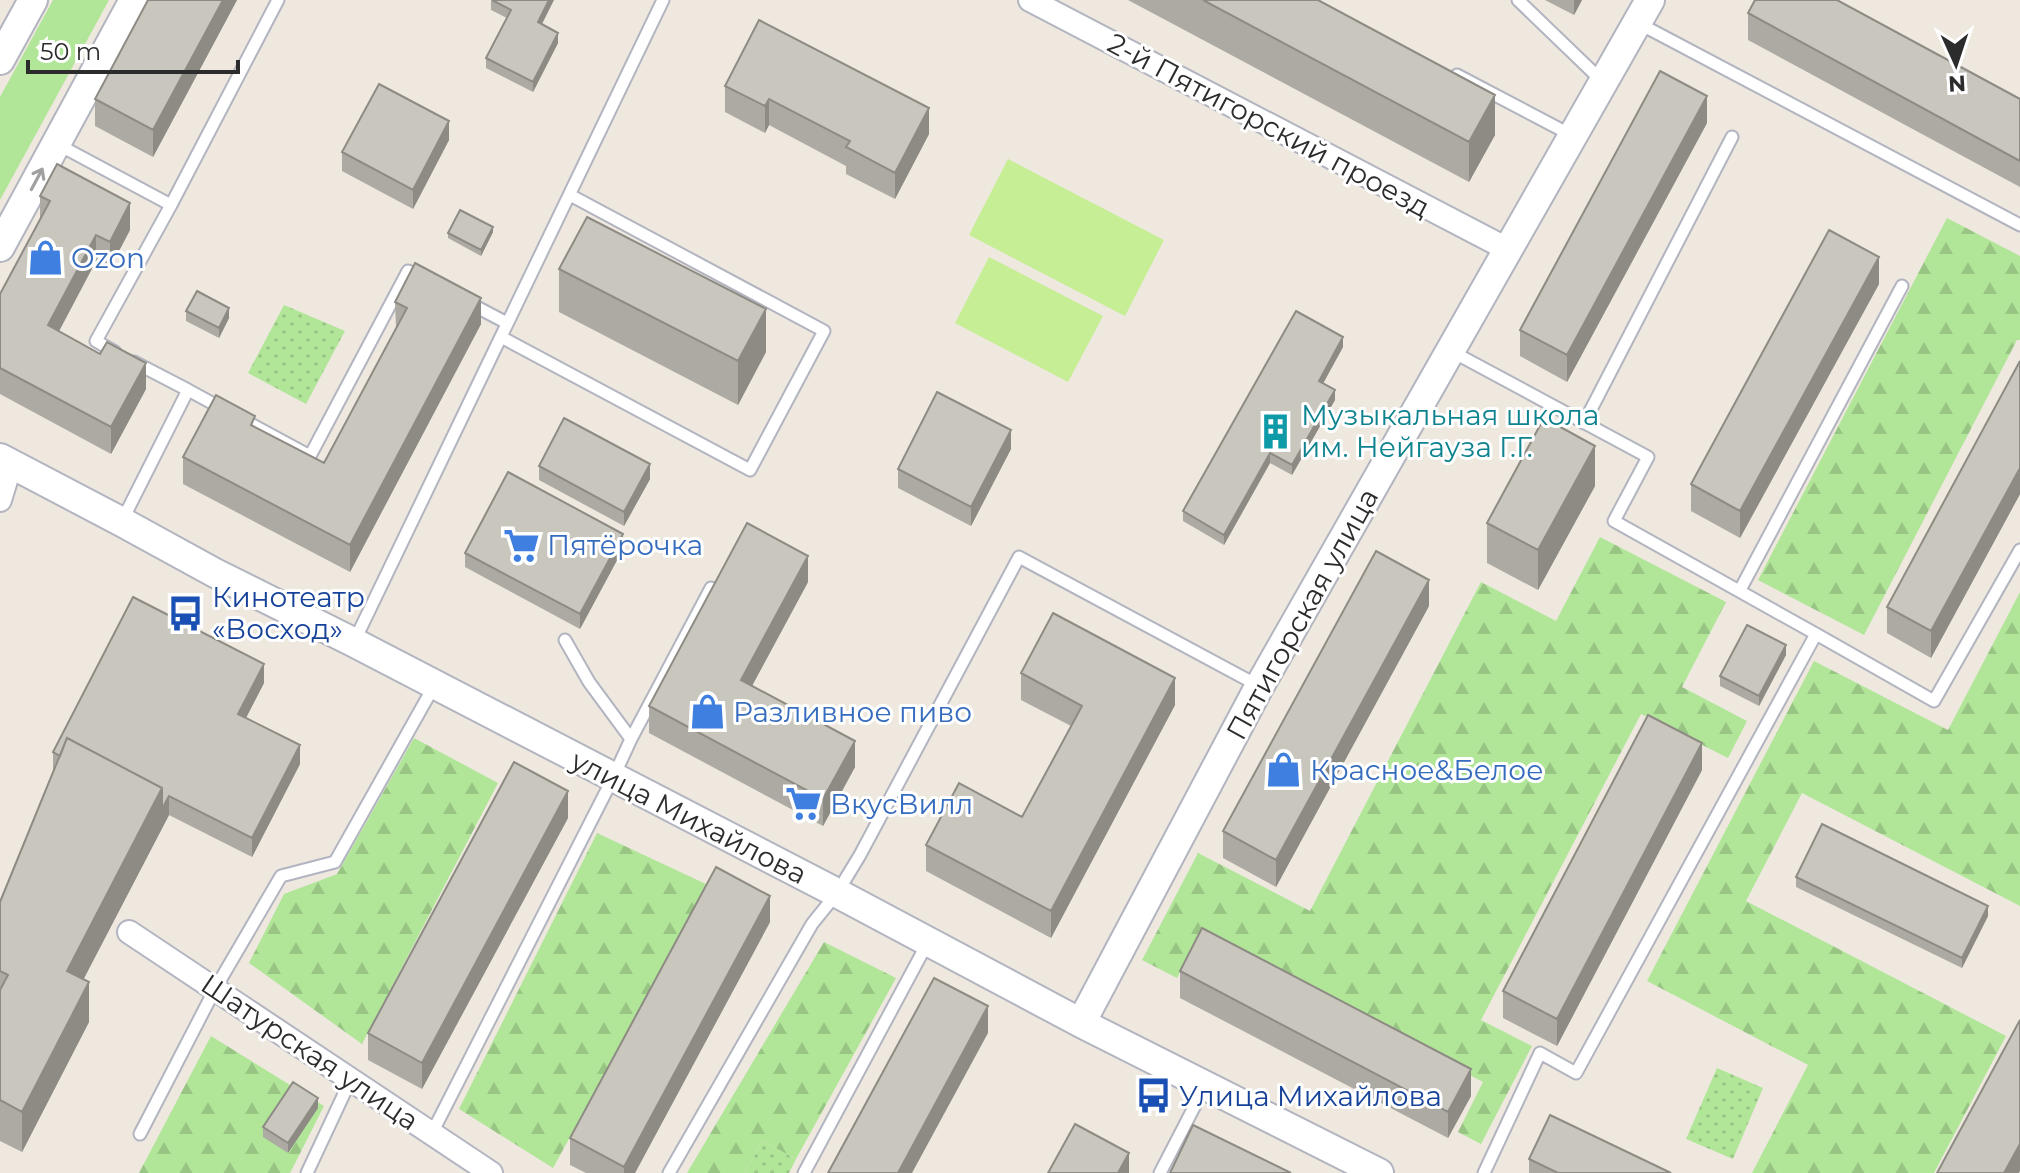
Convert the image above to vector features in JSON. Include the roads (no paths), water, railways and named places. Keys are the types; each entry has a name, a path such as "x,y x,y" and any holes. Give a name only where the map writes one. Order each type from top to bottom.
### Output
{"street":[{"path":"0,60 33,0"},
{"path":"0,247 134,0"},
{"name":"2-й Пятигорский проезд","path":"1030,0 1509,250"},
{"name":"Пятигорская улица","path":"1081,1023 1259,687 1644,11"},
{"path":"0,500 5,461"},
{"name":"улица Михайлова","path":"5,461 1081,1023 1374,1172"},
{"name":"Шатурская улица","path":"129,932 491,1173"}],"lane":[{"path":"278,0 96,341 310,456 408,271 437,286"},
{"path":"353,642 663,0"},
{"path":"1518,0 1604,82"},
{"path":"1644,11 2020,225"},
{"path":"1451,72 1573,136"},
{"path":"1584,423 1732,137"},
{"path":"56,144 171,205"},
{"path":"501,337 750,470 824,331 570,195"},
{"path":"1740,590 1902,286"},
{"path":"465,301 507,323"},
{"path":"1451,351 1648,457 1614,521 1934,701 2020,550"},
{"path":"122,522 188,390"},
{"path":"669,1173 812,924 837,893 867,841 1019,557 1259,687"},
{"path":"432,1133 631,739 711,588"},
{"path":"1484,1173 1540,1053 1576,1073 1816,634"},
{"path":"565,640 589,682 631,739"},
{"path":"140,1134 215,989 281,876 335,862 434,685"},
{"path":"804,1173 928,942"},
{"path":"307,1173 351,1079"},
{"path":"1160,1173 1205,1085"}],"place":[{"name":"Ozon","path":"45,258"},
{"name":"Музыкальная школа им. Нейгауза Г.Г.","path":"1275,431"},
{"name":"Пятёрочка","path":"521,545"},
{"name":"Кинотеатр «Восход»","path":"186,613"},
{"name":"Разливное пиво","path":"707,712"},
{"name":"Красное&Белое","path":"1284,770"},
{"name":"ВкусВилл","path":"804,804"},
{"name":"Улица Михайлова","path":"1153,1096"}]}
